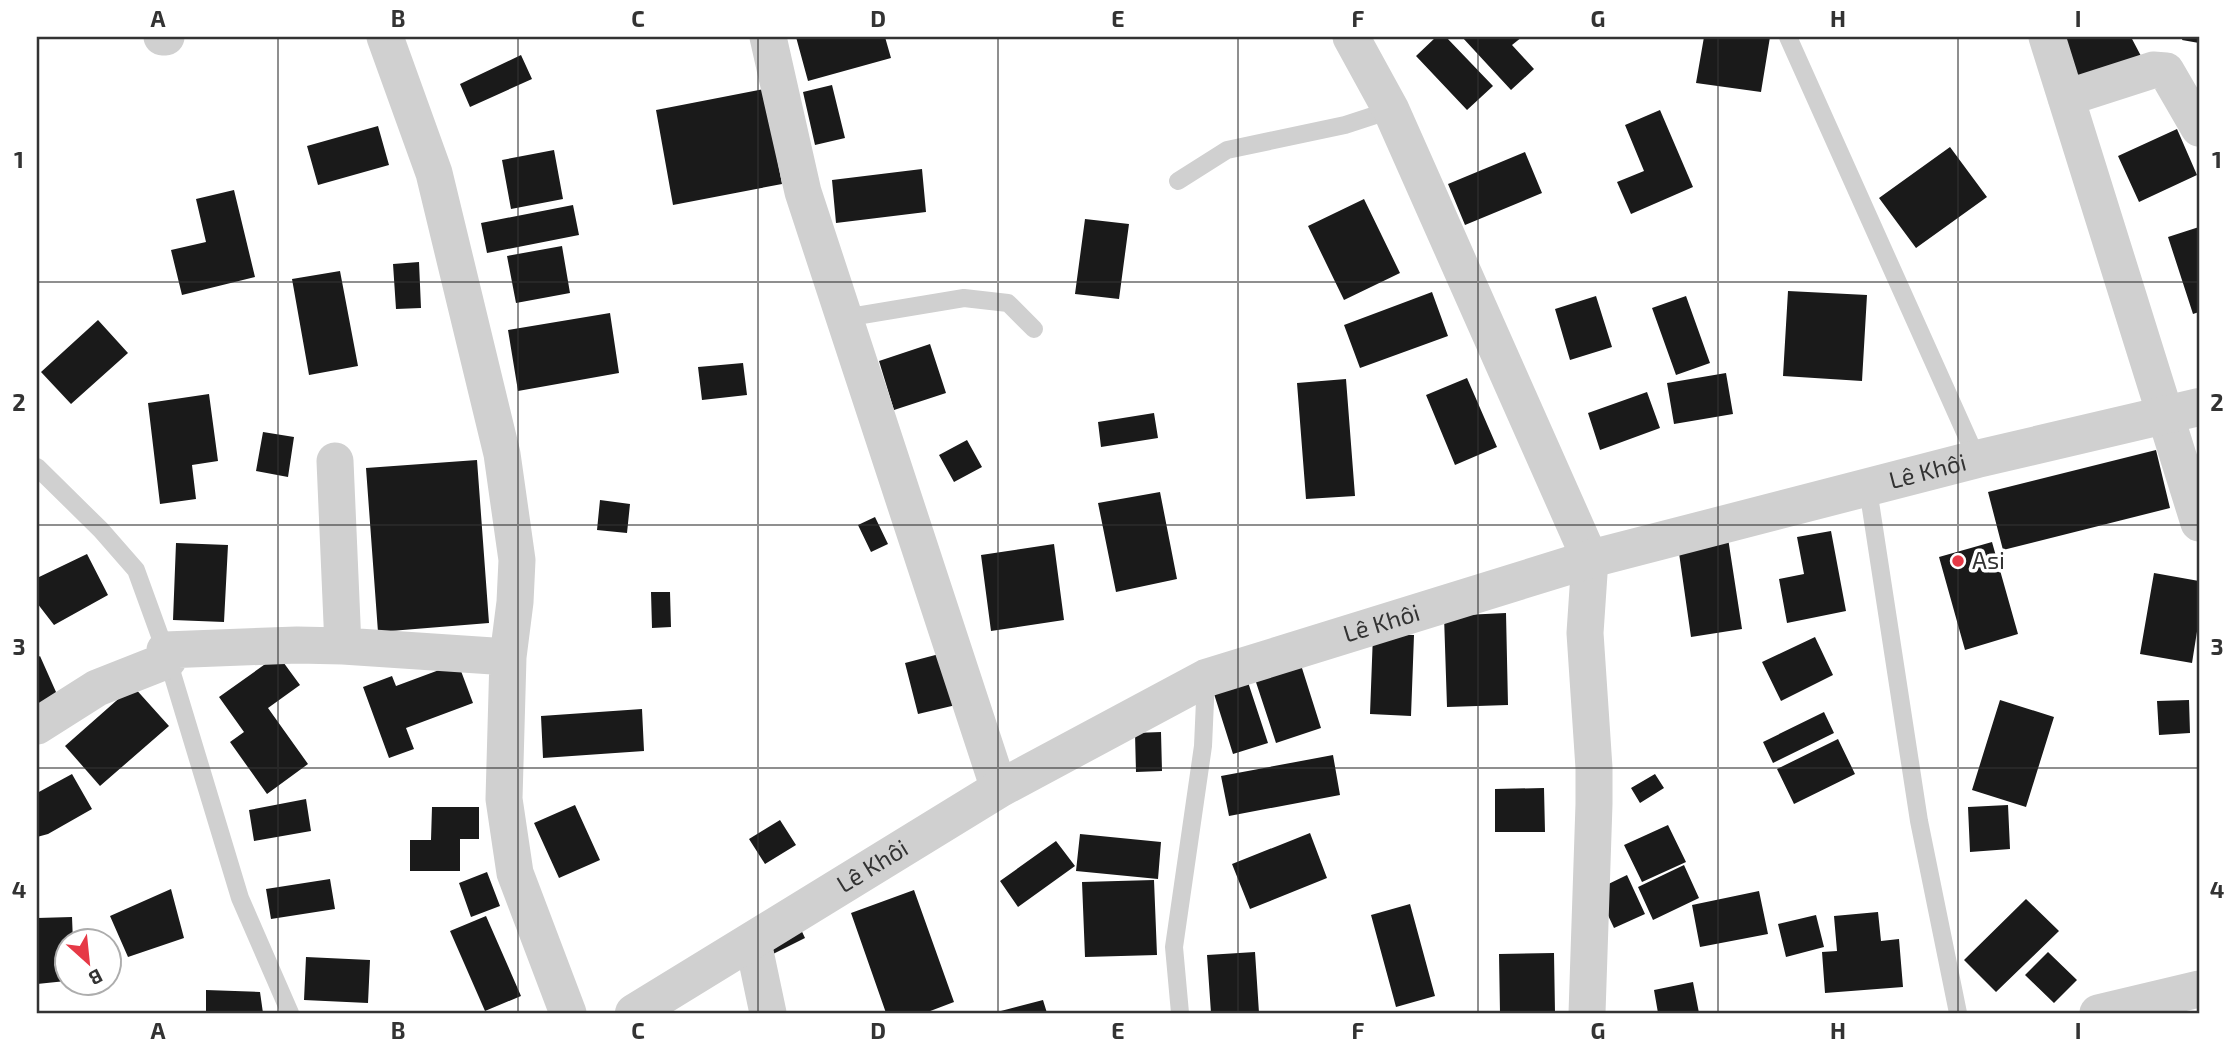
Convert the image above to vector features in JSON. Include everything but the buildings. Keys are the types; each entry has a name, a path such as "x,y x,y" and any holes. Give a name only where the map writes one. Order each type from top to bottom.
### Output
{"street":[{"path":"385,37 434,173 502,454 517,560 516,602 508,657 504,799 515,873 568,1013"},
{"path":"768,37 803,192 999,789"},
{"path":"1351,37 1391,110 1590,559 1585,633 1594,792 1587,1013"},
{"path":"2047,37 2066,98 2182,412 2199,523"},
{"path":"2066,98 2153,70 2166,71 2199,128"},
{"name":"Lê Khôi","path":"634,1013 999,789 1206,678 1590,559 1977,459 2182,412"},
{"path":"335,461 343,646"},
{"path":"37,726 97,688 166,655 297,645 508,657"},
{"path":"753,942 768,1013"},
{"path":"2098,1013 2199,989"}],"lane":[{"path":"1788,37 1977,459"},
{"path":"1178,181 1227,150 1345,125 1391,110"},
{"path":"844,318 964,298 1009,303 1034,329"},
{"path":"37,467 101,530 136,570 166,655 240,898 290,1013"},
{"path":"1868,489 1919,821 1958,1013"},
{"path":"1180,1013 1174,947 1203,746 1206,678"}],"place":[{"name":"Asi","path":"1958,561"}]}
